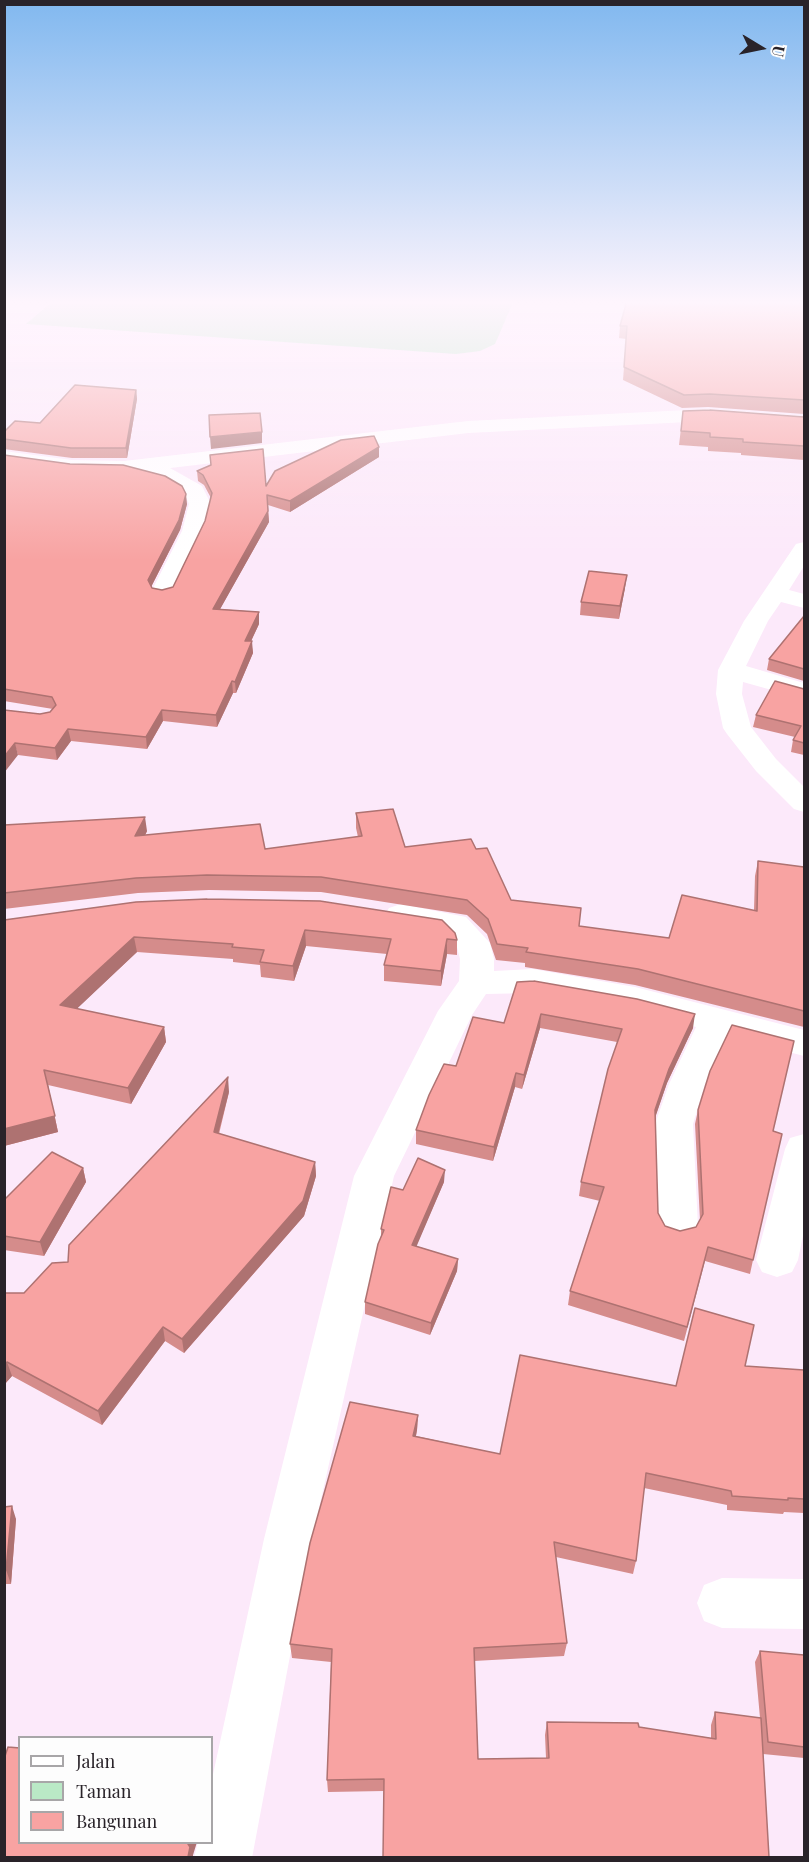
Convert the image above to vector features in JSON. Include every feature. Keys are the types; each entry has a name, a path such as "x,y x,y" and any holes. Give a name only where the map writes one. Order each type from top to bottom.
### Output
{"street":[{"path":"4,457 72,466 124,467 468,427 708,415 804,423"},
{"path":"148,464 194,491 200,504 193,531 163,592"},
{"path":"804,549 773,593 730,670 729,694 737,728 766,765 804,803"},
{"path":"773,593 804,601"},
{"path":"730,670 804,691"},
{"path":"223,1857 288,1539 374,1176 435,1049 456,1011 476,983 477,959 473,943 454,925 368,910"},
{"path":"476,983 533,981 635,999 804,1042"},
{"path":"678,1227 674,1124 687,1084 717,1020"},
{"path":"777,1260 804,1149"},
{"path":"722,1603 804,1604"}],"building":[{"path":"73,387 136,390 126,448 71,448 4,439 4,432 15,421 40,423"},
{"path":"667,387 804,387 804,400 710,394 684,395"},
{"path":"710,410 804,417 804,446 743,442 743,439 710,437 710,433 681,431 683,411"},
{"path":"260,413 262,432 210,437 209,415"},
{"path":"374,436 379,447 290,501 267,495 268,511 213,609 259,612 245,641 252,641 235,682 232,681 216,715 162,710 146,737 68,729 55,748 15,743 4,757 4,710 40,714 50,712 56,705 52,697 4,689 4,455 70,464 123,465 165,476 182,486 186,494 179,520 148,580 152,588 162,590 173,587 205,521 212,493 203,475 197,471 211,465 210,455 263,449 266,486 275,471 341,440"},
{"path":"589,571 627,575 620,606 581,602"},
{"path":"804,616 804,669 769,659"},
{"path":"775,681 804,689 804,743 793,740 801,726 756,715"},
{"path":"393,809 405,847 471,839 476,849 487,848 511,900 581,908 579,926 669,938 682,895 757,911 758,861 804,867 804,1011 638,969 526,952 528,948 497,944 488,919 467,900 321,877 207,875 136,878 4,893 4,825 145,817 135,836 260,824 265,849 362,836 356,813"},
{"path":"207,899 320,901 442,920 455,933 457,940 447,939 441,971 384,965 391,939 305,930 293,966 260,962 264,950 232,947 233,944 134,937 60,1005 164,1027 128,1088 44,1070 55,1116 4,1129 4,920 136,902"},
{"path":"534,981 637,999 695,1014 669,1069 655,1110 658,1213 665,1226 680,1231 696,1227 703,1214 698,1110 710,1071 732,1025 794,1041 773,1131 782,1134 753,1260 708,1247 687,1327 570,1291 604,1187 581,1182 608,1069 622,1029 541,1014 524,1075 516,1073 494,1147 416,1130 444,1064 456,1066 473,1017 504,1023 517,982"},
{"path":"228,1077 214,1132 315,1162 303,1201 182,1339 163,1327 98,1411 7,1362 4,1365 4,1293 24,1293 52,1263 68,1262 69,1245"},
{"path":"52,1152 83,1168 40,1242 4,1236 4,1200"},
{"path":"418,1158 445,1170 412,1245 458,1259 431,1323 365,1302 378,1244 384,1230 381,1229 391,1187 403,1190"},
{"path":"695,1308 754,1325 745,1366 804,1370 804,1499 732,1496 731,1491 646,1473 636,1561 554,1542 567,1643 474,1648 478,1759 549,1758 547,1722 638,1723 639,1727 716,1739 715,1712 761,1718 769,1857 383,1857 384,1779 327,1780 332,1649 290,1644 310,1543 350,1402 418,1415 413,1436 500,1454 520,1355 676,1386"},
{"path":"12,1506 6,1570 4,1571 4,1507"},
{"path":"760,1651 804,1655 804,1747 768,1742"},
{"path":"8,1747 18,1748 18,1844 188,1844 190,1847 188,1857 4,1857 4,1759"}]}
